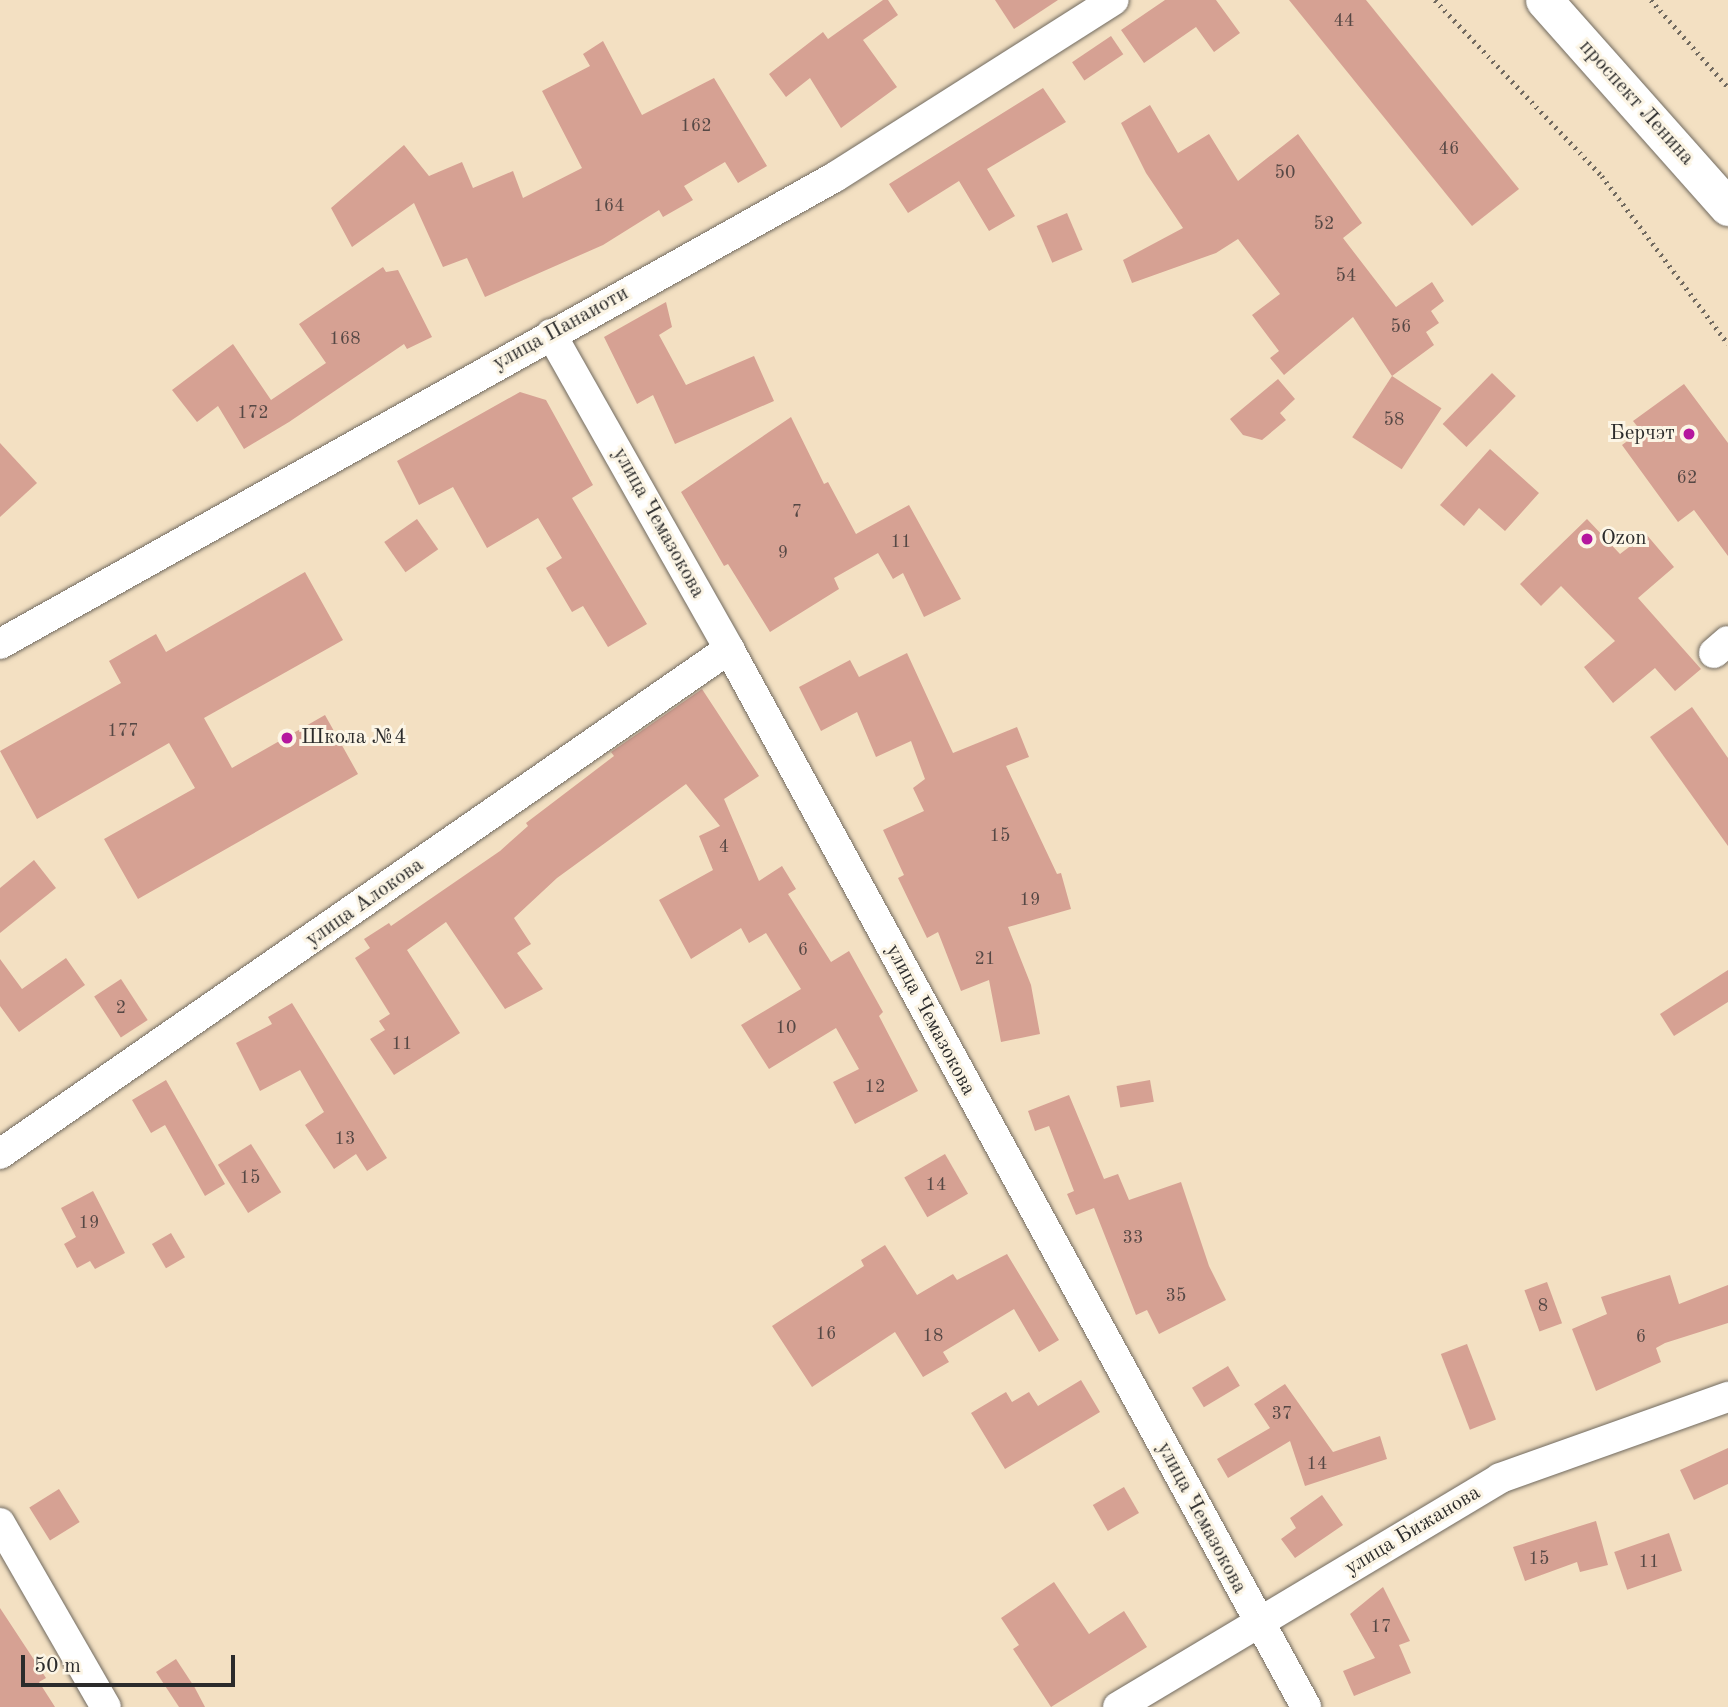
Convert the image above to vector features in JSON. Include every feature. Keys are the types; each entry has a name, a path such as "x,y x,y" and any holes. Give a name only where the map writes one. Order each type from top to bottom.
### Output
{"main road":[{"name":"проспект Ленина","path":"1544,0 1728,207"}],"street":[{"name":"улица Панаиоти","path":"0,644 835,177 1114,0"},
{"name":"улица Чемазокова","path":"551,334 729,649 1306,1707"},
{"name":"улица Алокова","path":"0,1154 729,649"},
{"name":"улица Бижанова","path":"1118,1707 1259,1625 1500,1478 1728,1397"},
{"path":"0,1522 106,1707"}],"path":[{"path":"1435,0 1602,176 1728,344"},
{"path":"1651,0 1728,87"}],"building":[{"path":"883,0 888,0 898,15 863,40 897,87 841,128 810,78 786,97 769,74 823,32 828,39"},
{"path":"995,0 1058,0 1014,29"},
{"path":"1165,0 1216,0 1240,33 1214,52 1196,27 1144,63 1121,30"},
{"path":"1289,0 1366,0 1519,189 1472,226"},
{"path":"1111,36 1123,54 1084,81 1072,62"},
{"path":"603,41 642,115 714,78 767,166 738,183 725,162 684,186 693,200 663,217 659,210 603,245 485,297 467,258 443,267 414,203 352,247 331,208 404,145 429,176 462,162 473,188 513,171 523,198 582,168 542,91 590,66 583,54"},
{"path":"1043,88 1066,122 987,169 1015,216 989,231 959,181 908,213 889,184"},
{"path":"1150,105 1178,153 1209,134 1238,181 1298,134 1362,223 1343,238 1396,307 1432,282 1444,301 1431,311 1439,323 1426,332 1434,345 1392,376 1353,317 1284,375 1270,358 1279,351 1252,315 1280,294 1238,239 1216,253 1132,283 1123,260 1183,228 1146,173 1121,123"},
{"path":"1067,213 1083,250 1052,263 1037,226"},
{"path":"383,267 386,272 398,270 432,337 407,349 404,344 289,422 244,449 218,406 197,422 172,390 233,344 271,400 326,363 299,324"},
{"path":"666,302 672,327 659,335 686,385 754,356 774,401 675,444 653,395 637,404 604,337"},
{"path":"1492,373 1516,396 1466,447 1443,424"},
{"path":"1392,376 1441,408 1402,469 1352,437"},
{"path":"1278,379 1295,399 1280,413 1286,420 1262,440 1243,435 1230,419"},
{"path":"1684,384 1728,443 1728,556 1694,510 1678,522 1622,445 1641,431 1633,421"},
{"path":"520,392 546,400 593,485 572,498 647,624 608,647 583,606 572,612 546,568 562,558 538,518 487,548 453,487 419,505 397,461"},
{"path":"791,417 824,484 828,482 856,534 909,505 961,599 924,617 903,573 893,579 878,553 834,578 839,589 770,632 728,564 724,566 681,492"},
{"path":"0,443 37,483 0,517"},
{"path":"1490,449 1539,493 1505,531 1479,508 1464,526 1440,505"},
{"path":"417,519 438,549 405,572 384,542"},
{"path":"1587,519 1620,554 1646,534 1674,567 1638,598 1701,669 1675,691 1655,668 1613,703 1584,667 1615,641 1561,586 1541,606 1520,584"},
{"path":"305,572 343,640 204,718 232,768 325,715 358,774 138,899 104,839 195,788 169,743 37,819 0,751 121,683 109,661 156,634 166,652"},
{"path":"907,653 953,753 1017,727 1029,757 1006,766 1057,874 1061,873 1071,909 1008,927 1031,985 1040,1034 1001,1042 989,980 961,991 938,932 927,938 898,878 904,875 883,830 924,811 913,788 925,779 911,741 876,757 857,712 821,731 799,687 850,660 859,677"},
{"path":"702,689 759,776 724,799 759,881 782,866 796,889 788,894 831,962 849,951 883,1012 879,1016 918,1091 855,1124 833,1082 859,1069 836,1028 769,1069 741,1025 801,989 766,933 749,943 741,928 691,959 659,900 713,870 699,836 720,826 686,784 557,878 514,918 531,944 517,953 543,989 505,1009 446,922 407,950 460,1033 394,1075 370,1039 385,1030 379,1021 390,1014 355,958 370,948 364,939 389,923 391,926 500,851 528,826 526,823 614,756 611,752"},
{"path":"1692,707 1728,758 1728,846 1650,737"},
{"path":"34,860 56,888 0,933 0,888"},
{"path":"66,958 85,985 19,1032 0,1006 0,959 22,989"},
{"path":"1728,970 1728,1002 1674,1036 1660,1014"},
{"path":"121,979 148,1020 121,1038 94,996"},
{"path":"292,1003 387,1158 367,1171 356,1154 334,1169 305,1125 324,1112 300,1070 260,1091 236,1043 272,1024 268,1017"},
{"path":"166,1080 225,1184 205,1196 165,1125 151,1133 132,1100"},
{"path":"1150,1080 1154,1102 1120,1108 1117,1086"},
{"path":"1069,1095 1104,1179 1118,1174 1129,1200 1181,1182 1209,1266 1226,1300 1159,1334 1147,1310 1136,1315 1094,1208 1076,1215 1067,1194 1074,1191 1049,1126 1035,1131 1028,1111"},
{"path":"251,1144 281,1192 248,1213 218,1165"},
{"path":"945,1154 968,1194 927,1217 904,1178"},
{"path":"93,1191 125,1253 95,1269 90,1261 77,1268 64,1244 76,1237 61,1208"},
{"path":"171,1233 185,1257 166,1268 152,1244"},
{"path":"885,1245 917,1295 953,1274 957,1280 1007,1254 1059,1340 1039,1352 1014,1309 943,1352 949,1362 923,1377 895,1332 812,1387 772,1326 864,1266 861,1260"},
{"path":"1670,1275 1679,1304 1728,1285 1728,1323 1665,1343 1656,1348 1661,1362 1596,1391 1572,1329 1607,1314 1601,1297"},
{"path":"1547,1282 1562,1323 1539,1332 1524,1290"},
{"path":"1467,1344 1496,1420 1470,1430 1441,1354"},
{"path":"1228,1366 1240,1386 1204,1407 1192,1388"},
{"path":"1081,1380 1100,1412 1005,1469 971,1413 1006,1392 1012,1402 1029,1392 1038,1406"},
{"path":"1285,1384 1333,1452 1380,1436 1387,1459 1305,1486 1290,1441 1228,1478 1217,1459 1270,1428 1254,1404"},
{"path":"1728,1448 1728,1484 1694,1500 1680,1470"},
{"path":"1124,1487 1139,1513 1108,1531 1093,1505"},
{"path":"59,1489 80,1522 50,1541 29,1508"},
{"path":"1322,1495 1343,1525 1295,1558 1281,1539 1296,1528 1290,1518"},
{"path":"1596,1521 1608,1565 1580,1572 1577,1562 1525,1581 1513,1547"},
{"path":"1669,1533 1682,1571 1627,1590 1614,1552"},
{"path":"1054,1582 1089,1634 1124,1611 1147,1647 1051,1707 1013,1649 1019,1645 1001,1618"},
{"path":"1383,1587 1410,1641 1399,1645 1411,1673 1354,1696 1343,1671 1375,1658 1350,1614"},
{"path":"0,1608 46,1678 39,1682 55,1707 0,1707"},
{"path":"176,1659 205,1707 179,1707 156,1672"}],"place":[{"name":"Берчэт","path":"1689,434"},
{"name":"Ozon","path":"1587,539"},
{"name":"Школа №4","path":"287,738"}]}
